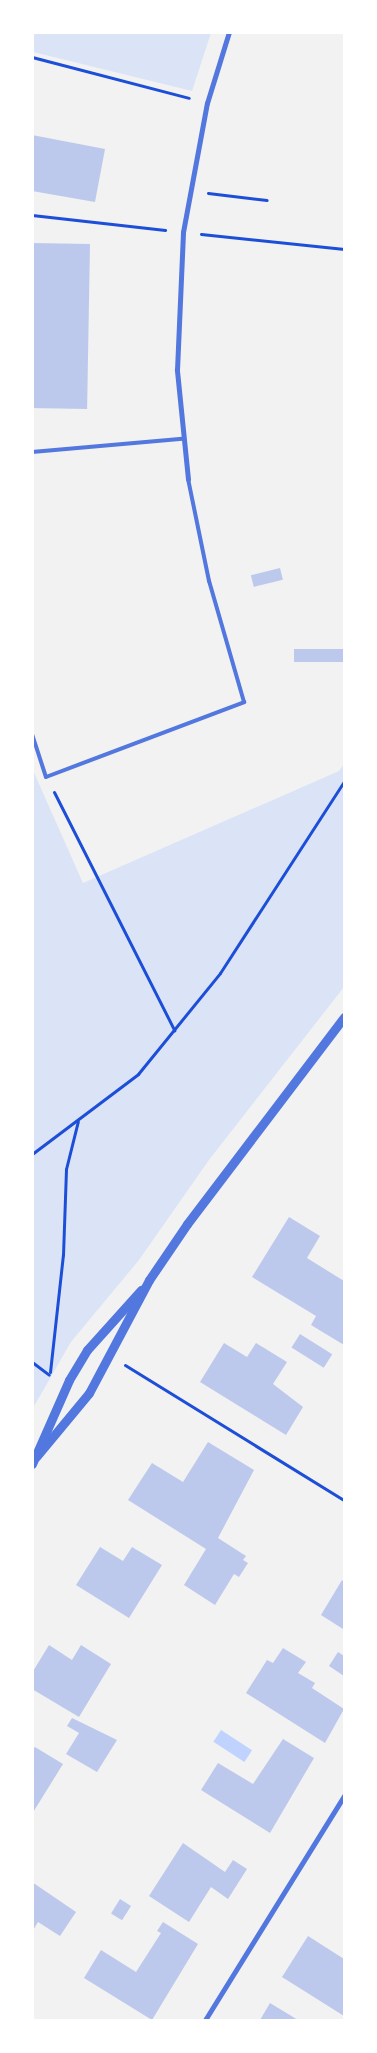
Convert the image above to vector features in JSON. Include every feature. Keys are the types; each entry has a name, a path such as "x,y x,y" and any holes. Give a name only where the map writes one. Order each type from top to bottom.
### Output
{"street":[{"path":"188,479 182,439 177,350 183,232 189,190 207,103 229,32"},
{"path":"34,1461 69,1380 87,1350 149,1280 251,1137 344,1018"},
{"path":"34,1461 89,1393 111,1357 149,1280"},
{"path":"205,2020 344,1796"}],"lane":[{"path":"32,452 182,439"},
{"path":"32,734 46,777 244,702 209,581 188,479"}],"path":[{"path":"32,57 207,103"},
{"path":"189,190 267,200"},
{"path":"32,215 344,249"},
{"path":"46,777 174,1030"},
{"path":"32,1154 138,1074 220,973 344,781"},
{"path":"32,1362 50,1375 49,1348 63,1255 66,1169 78,1120"},
{"path":"111,1357 344,1500"}],"shaded area":[{"path":"33,32 211,33 192,91 33,52"},
{"path":"344,764 344,987 209,1160 139,1260 71,1342 33,1408 32,768 83,883 339,771"}],"water":[{"path":"221,1730 252,1750 244,1762 213,1742"}],"building":[{"path":"32,135 105,149 95,202 32,191"},
{"path":"32,243 90,244 87,409 32,408"},
{"path":"280,568 283,580 254,587 251,575"},
{"path":"294,649 344,649 344,662 294,662"},
{"path":"289,1217 320,1236 307,1258 344,1281 344,1345 311,1325 316,1316 252,1277"},
{"path":"300,1334 332,1354 324,1368 292,1348"},
{"path":"224,1343 247,1357 256,1343 287,1362 273,1384 303,1407 286,1435 200,1382"},
{"path":"208,1442 254,1470 218,1538 246,1556 243,1560 248,1563 239,1577 234,1574 215,1605 184,1585 206,1549 128,1500 152,1463 183,1482"},
{"path":"100,1547 123,1561 132,1547 162,1565 129,1618 76,1585"},
{"path":"342,1580 344,1582 343,1629 321,1615"},
{"path":"49,1645 72,1660 81,1645 111,1664 79,1717 32,1689 32,1673"},
{"path":"283,1648 306,1662 298,1673 315,1683 312,1688 344,1709 325,1743 246,1693 267,1660 273,1663"},
{"path":"338,1652 344,1656 344,1676 329,1666"},
{"path":"72,1718 117,1740 97,1772 66,1754 79,1733 67,1726"},
{"path":"283,1739 314,1758 270,1833 201,1790 218,1763 253,1784"},
{"path":"35,1747 63,1764 32,1814 32,1750"},
{"path":"183,1843 225,1872 233,1860 247,1869 228,1899 211,1887 189,1922 149,1896"},
{"path":"32,1882 76,1912 60,1936 38,1922 32,1932"},
{"path":"120,1899 131,1906 122,1920 111,1913"},
{"path":"163,1922 198,1944 152,2020 84,1978 101,1950 136,1972 161,1933 157,1931"},
{"path":"308,1936 344,1959 344,2016 282,1977"},
{"path":"270,2003 298,2020 260,2020"}]}
